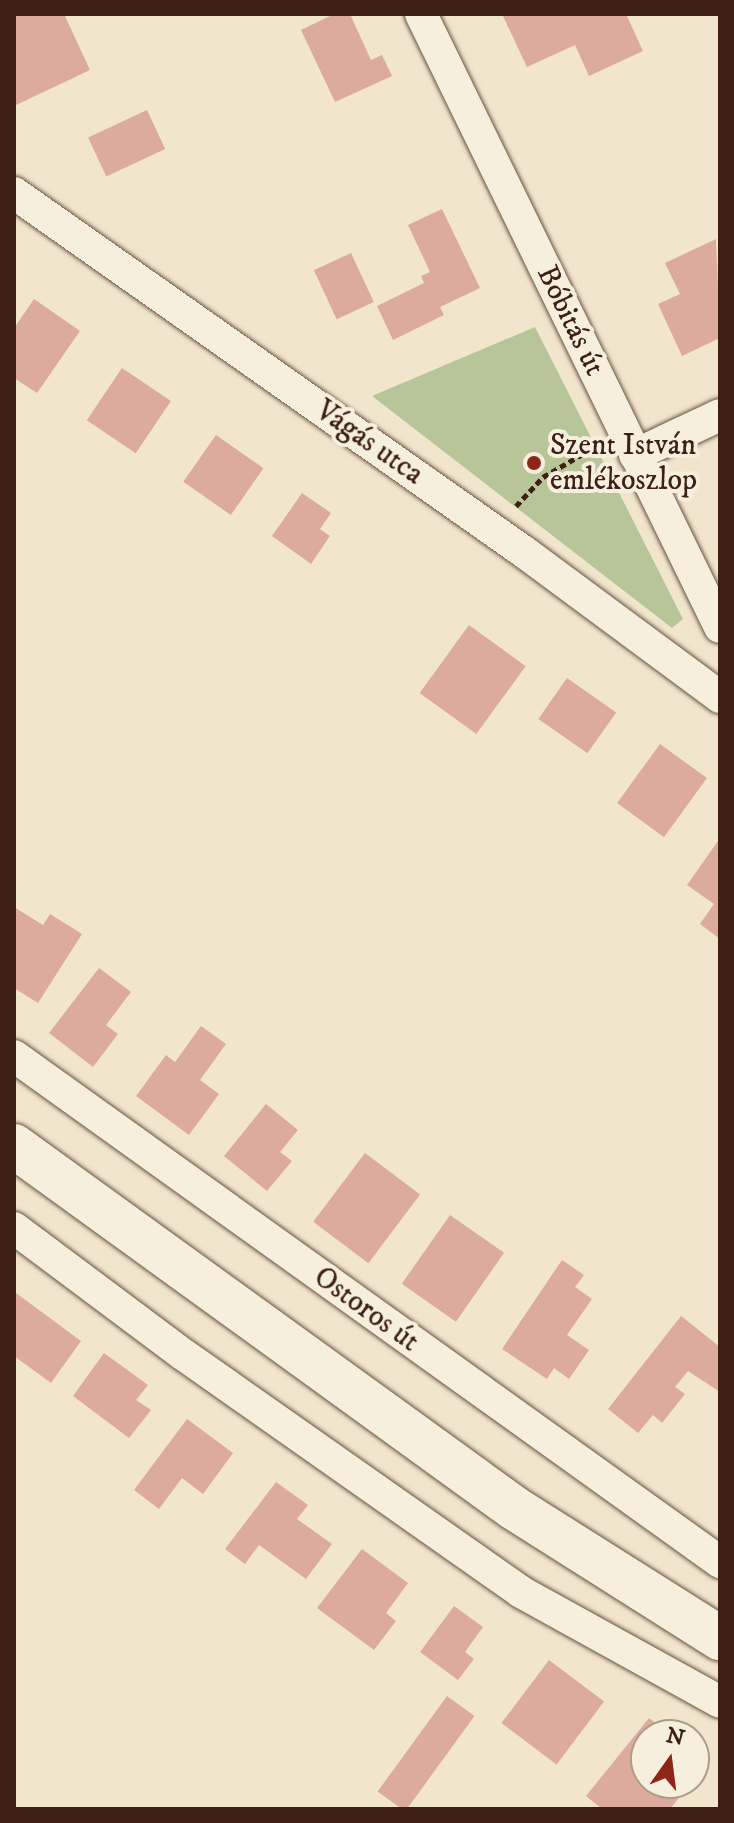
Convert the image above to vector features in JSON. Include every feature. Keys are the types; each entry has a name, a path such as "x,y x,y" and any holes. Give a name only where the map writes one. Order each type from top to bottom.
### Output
{"main road":[{"path":"14,1146 514,1508 628,1584 720,1638"}],"street":[{"name":"Bóbitás út","path":"421,14 720,627"},
{"name":"Vágás utca","path":"14,193 524,552 720,697"},
{"path":"635,455 720,415"},
{"name":"Ostoros út","path":"14,1056 720,1562"},
{"path":"14,1228 184,1355 521,1592 720,1702"}],"path":[{"path":"516,507 543,477 596,447"}],"green space":[{"path":"535,327 683,619 672,628 372,396"}],"building":[{"path":"20,14 64,14 90,70 14,106 14,17"},
{"path":"334,14 350,14 371,60 382,55 392,76 335,102 301,30"},
{"path":"502,14 626,14 643,51 589,76 575,45 527,67"},
{"path":"147,110 165,149 106,176 88,137"},
{"path":"442,209 480,288 440,307 444,315 393,340 377,306 424,283 421,276 430,272 408,225"},
{"path":"716,239 720,338 682,356 658,304 680,294 665,263"},
{"path":"351,253 374,302 337,319 314,270"},
{"path":"34,299 80,331 37,393 14,378 14,328"},
{"path":"122,368 171,401 136,453 87,420"},
{"path":"216,435 264,468 231,515 183,482"},
{"path":"302,493 331,513 320,529 330,536 311,564 272,536"},
{"path":"469,625 526,666 476,734 420,693"},
{"path":"567,678 616,712 587,753 538,719"},
{"path":"660,744 707,778 664,837 617,803"},
{"path":"720,838 720,939 700,924 714,904 687,885"},
{"path":"14,907 43,925 50,914 82,934 38,1003 14,988"},
{"path":"99,968 131,992 106,1025 118,1034 93,1067 49,1033"},
{"path":"201,1026 226,1044 200,1080 219,1094 189,1135 136,1096 166,1055 175,1062"},
{"path":"266,1104 298,1130 280,1152 292,1161 267,1191 224,1156"},
{"path":"365,1153 420,1195 368,1263 313,1222"},
{"path":"450,1215 504,1253 456,1322 402,1284"},
{"path":"562,1260 584,1275 575,1287 592,1299 567,1335 589,1350 569,1379 554,1368 547,1379 502,1349"},
{"path":"16,1293 81,1341 51,1383 14,1356"},
{"path":"681,1316 720,1347 720,1392 688,1371 675,1387 685,1394 662,1423 653,1415 638,1433 608,1409"},
{"path":"104,1353 148,1385 136,1400 151,1410 129,1438 73,1396"},
{"path":"187,1419 233,1453 203,1494 182,1478 159,1509 134,1490"},
{"path":"276,1482 308,1505 297,1519 332,1544 306,1579 259,1545 245,1564 225,1549"},
{"path":"362,1549 408,1583 386,1613 396,1621 374,1650 317,1608"},
{"path":"454,1606 483,1627 465,1652 474,1659 458,1680 420,1652"},
{"path":"549,1660 604,1702 557,1765 501,1723"},
{"path":"447,1696 475,1716 407,1809 402,1809 378,1791"},
{"path":"630,1742 630,1799 678,1799 670,1809 602,1809 586,1796"}],"place":[{"name":"Szent István emlékoszlop","path":"534,463"}]}
